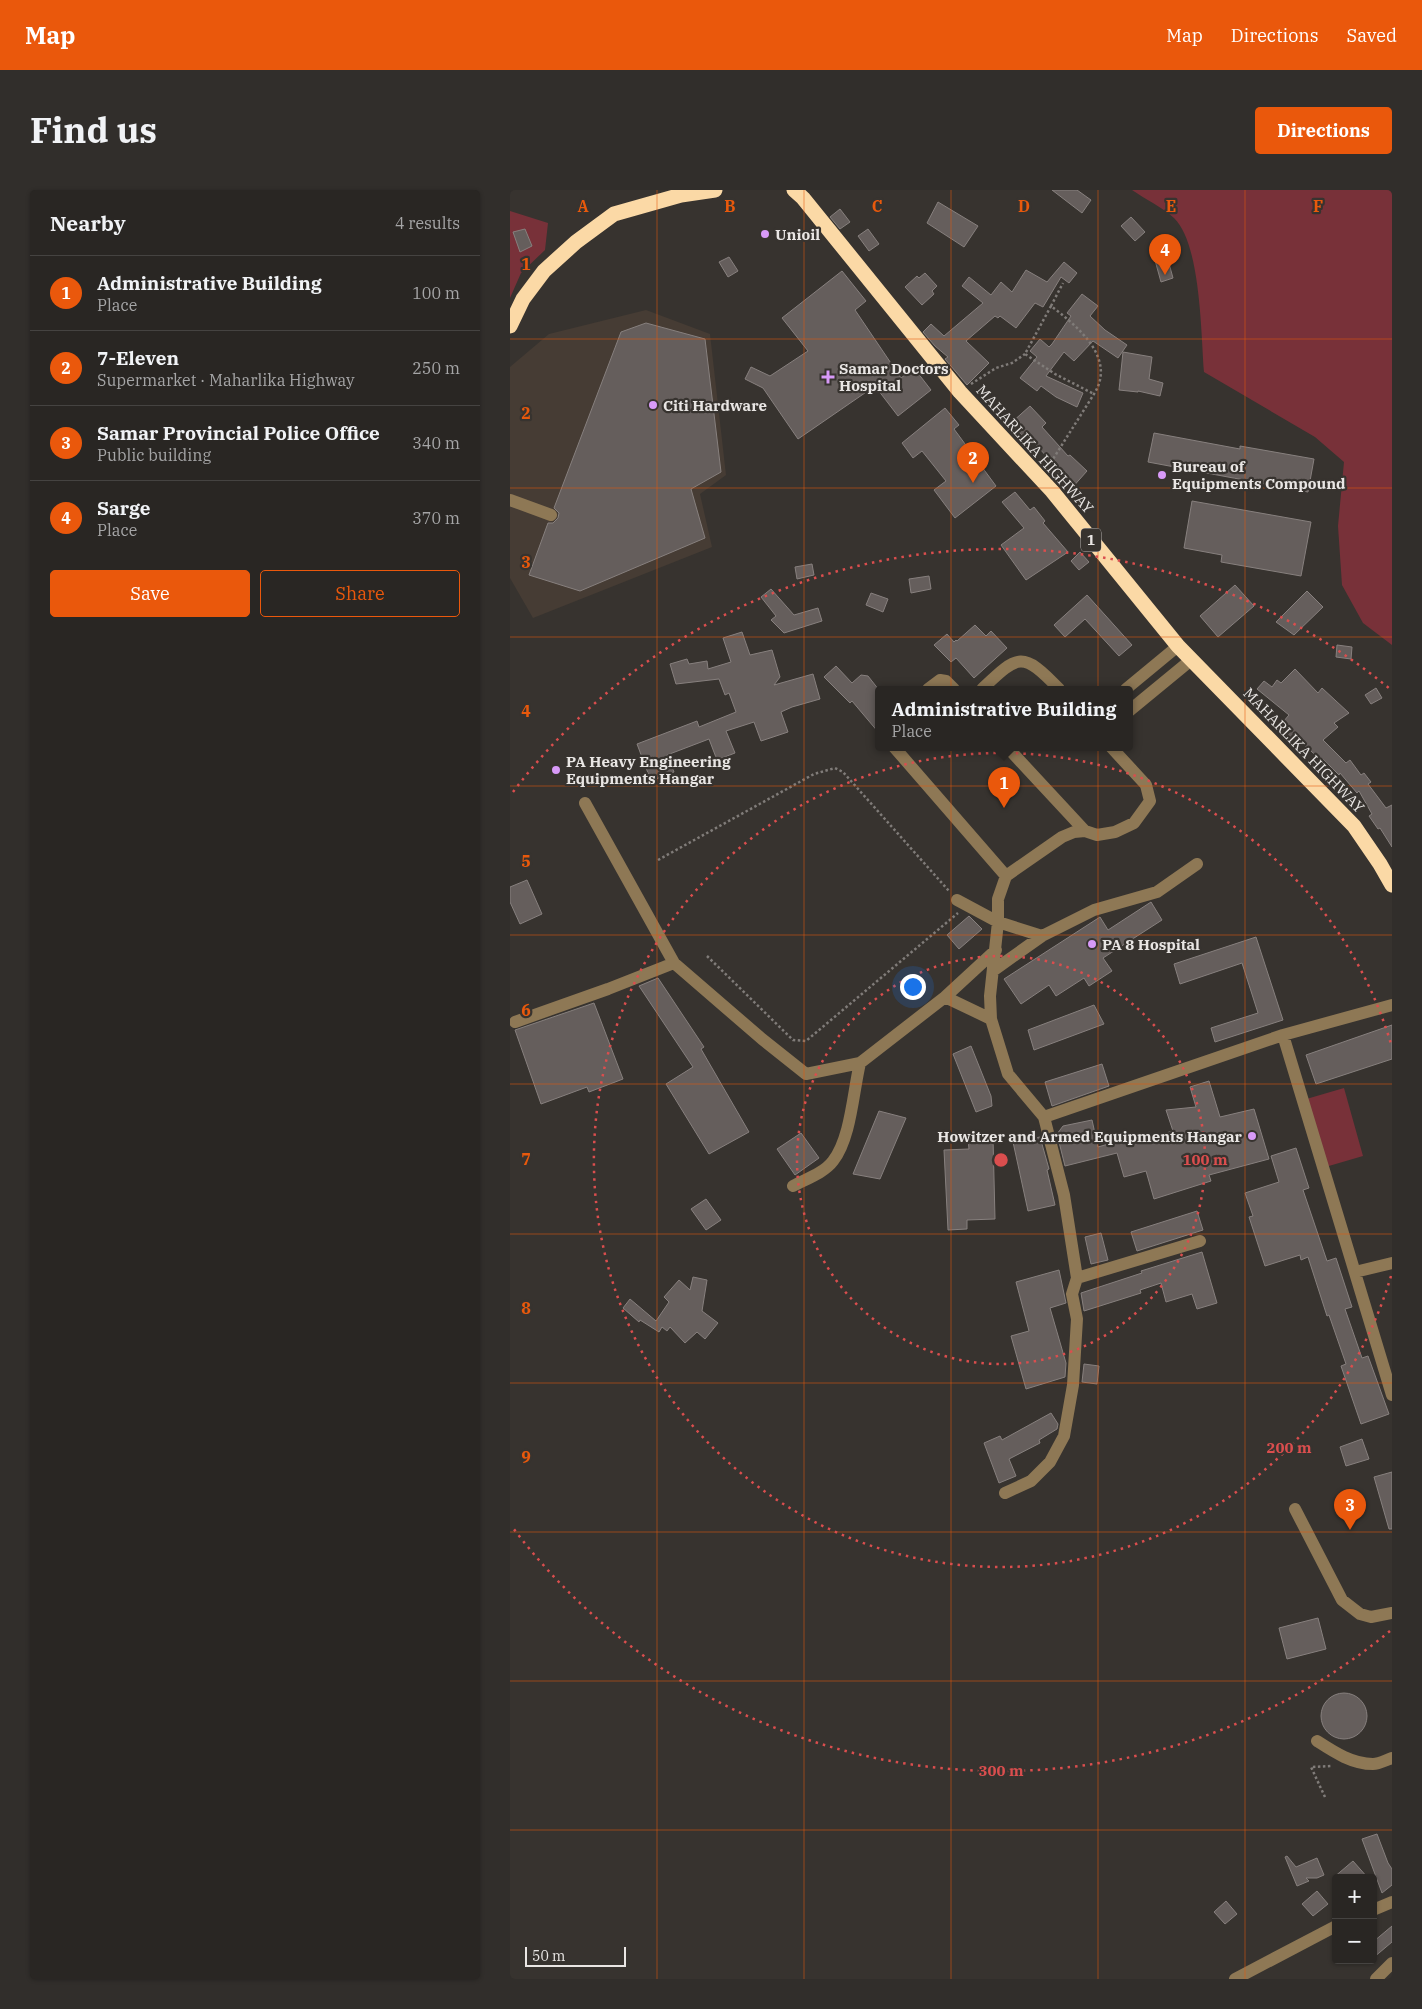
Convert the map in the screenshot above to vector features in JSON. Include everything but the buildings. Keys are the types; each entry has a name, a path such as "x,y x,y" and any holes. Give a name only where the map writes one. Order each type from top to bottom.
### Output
{"highway":[{"path":"510,326 522,299 544,271 576,242 614,214 680,195 715,190"},
{"name":"MAHARLIKA HIGHWAY","path":"794,190 803,198 960,392 1041,479 1178,646 1354,826 1392,884"}],"street":[{"path":"510,500 552,515"},
{"path":"1130,686 1178,646"},
{"path":"1133,708 1191,660"},
{"path":"985,686 1005,668 1016,661 1028,662 1038,668 1055,686"},
{"path":"932,686 940,680 946,681 951,686"},
{"path":"897,751 1006,876"},
{"path":"1012,751 1085,831"},
{"path":"1005,1492 1031,1481 1050,1462 1064,1436 1073,1385 1077,1319 1072,1294 1077,1278 1064,1196 1044,1117 1008,1074 991,1019 990,996 996,950 998,899 1006,876 1062,837 1074,832 1085,831 1097,835 1116,832 1134,823 1150,801 1146,785 1115,751"},
{"path":"585,803 674,962 762,1040 806,1074 860,1063 945,997 996,950"},
{"path":"994,970 1042,936 1094,910 1158,892 1197,864"},
{"path":"957,900 998,922 1042,936"},
{"path":"515,1022 608,989 674,962"},
{"path":"945,997 991,1019"},
{"path":"1044,1117 1283,1034 1392,1005"},
{"path":"1283,1034 1392,1395"},
{"path":"794,1186 817,1174 833,1162 847,1133 860,1063"},
{"path":"1077,1278 1200,1241"},
{"path":"1355,1272 1392,1263"},
{"path":"1295,1509 1342,1600 1360,1614 1371,1617 1392,1613"},
{"path":"1317,1742 1351,1760 1374,1764 1392,1758"},
{"path":"1377,1908 1392,1902"},
{"path":"1235,1979 1332,1928"},
{"path":"1376,1979 1392,1963"}],"path":[{"path":"960,392 996,368 1012,364 1025,354 1063,283"},
{"path":"1041,479 1094,394 1102,373 1092,344 1076,325 1051,306"},
{"path":"1025,354 1054,374 1094,394"},
{"path":"658,860 814,774 835,768 843,772 957,900 958,913 806,1041 793,1040 707,956"},
{"path":"1325,1797 1311,1767 1344,1765 1351,1760"}],"shaded area":[{"path":"1132,190 1392,190 1392,645 1363,623 1342,585 1338,526 1344,462 1315,437 1204,372 1198,291 1190,248 1183,231 1174,218"},
{"path":"510,211 548,223 545,250 521,273 510,298"},
{"name":"Citi Hardware","path":"646,310 710,334 726,475 700,494 712,547 533,618 510,578 510,367 549,334"},
{"path":"1344,1088 1363,1156 1322,1168 1303,1100"}],"place":[{"name":"Unioil","path":"765,234"},
{"name":"Sarge","path":"1165,275"},
{"name":"Samar Doctors Hospital","path":"828,377"},
{"name":"Citi Hardware","path":"653,405"},
{"name":"Bureau of Equipments Compound","path":"1162,475"},
{"name":"7-Eleven","path":"973,483"},
{"name":"PA Heavy Engineering Equipments Hangar","path":"556,770"},
{"name":"Administrative Building","path":"1004,808"},
{"name":"PA 8 Hospital","path":"1092,944"},
{"name":"Howitzer and Armed Equipments Hangar","path":"1252,1136"},
{"name":"Samar Provincial Police Office","path":"1350,1530"}]}
